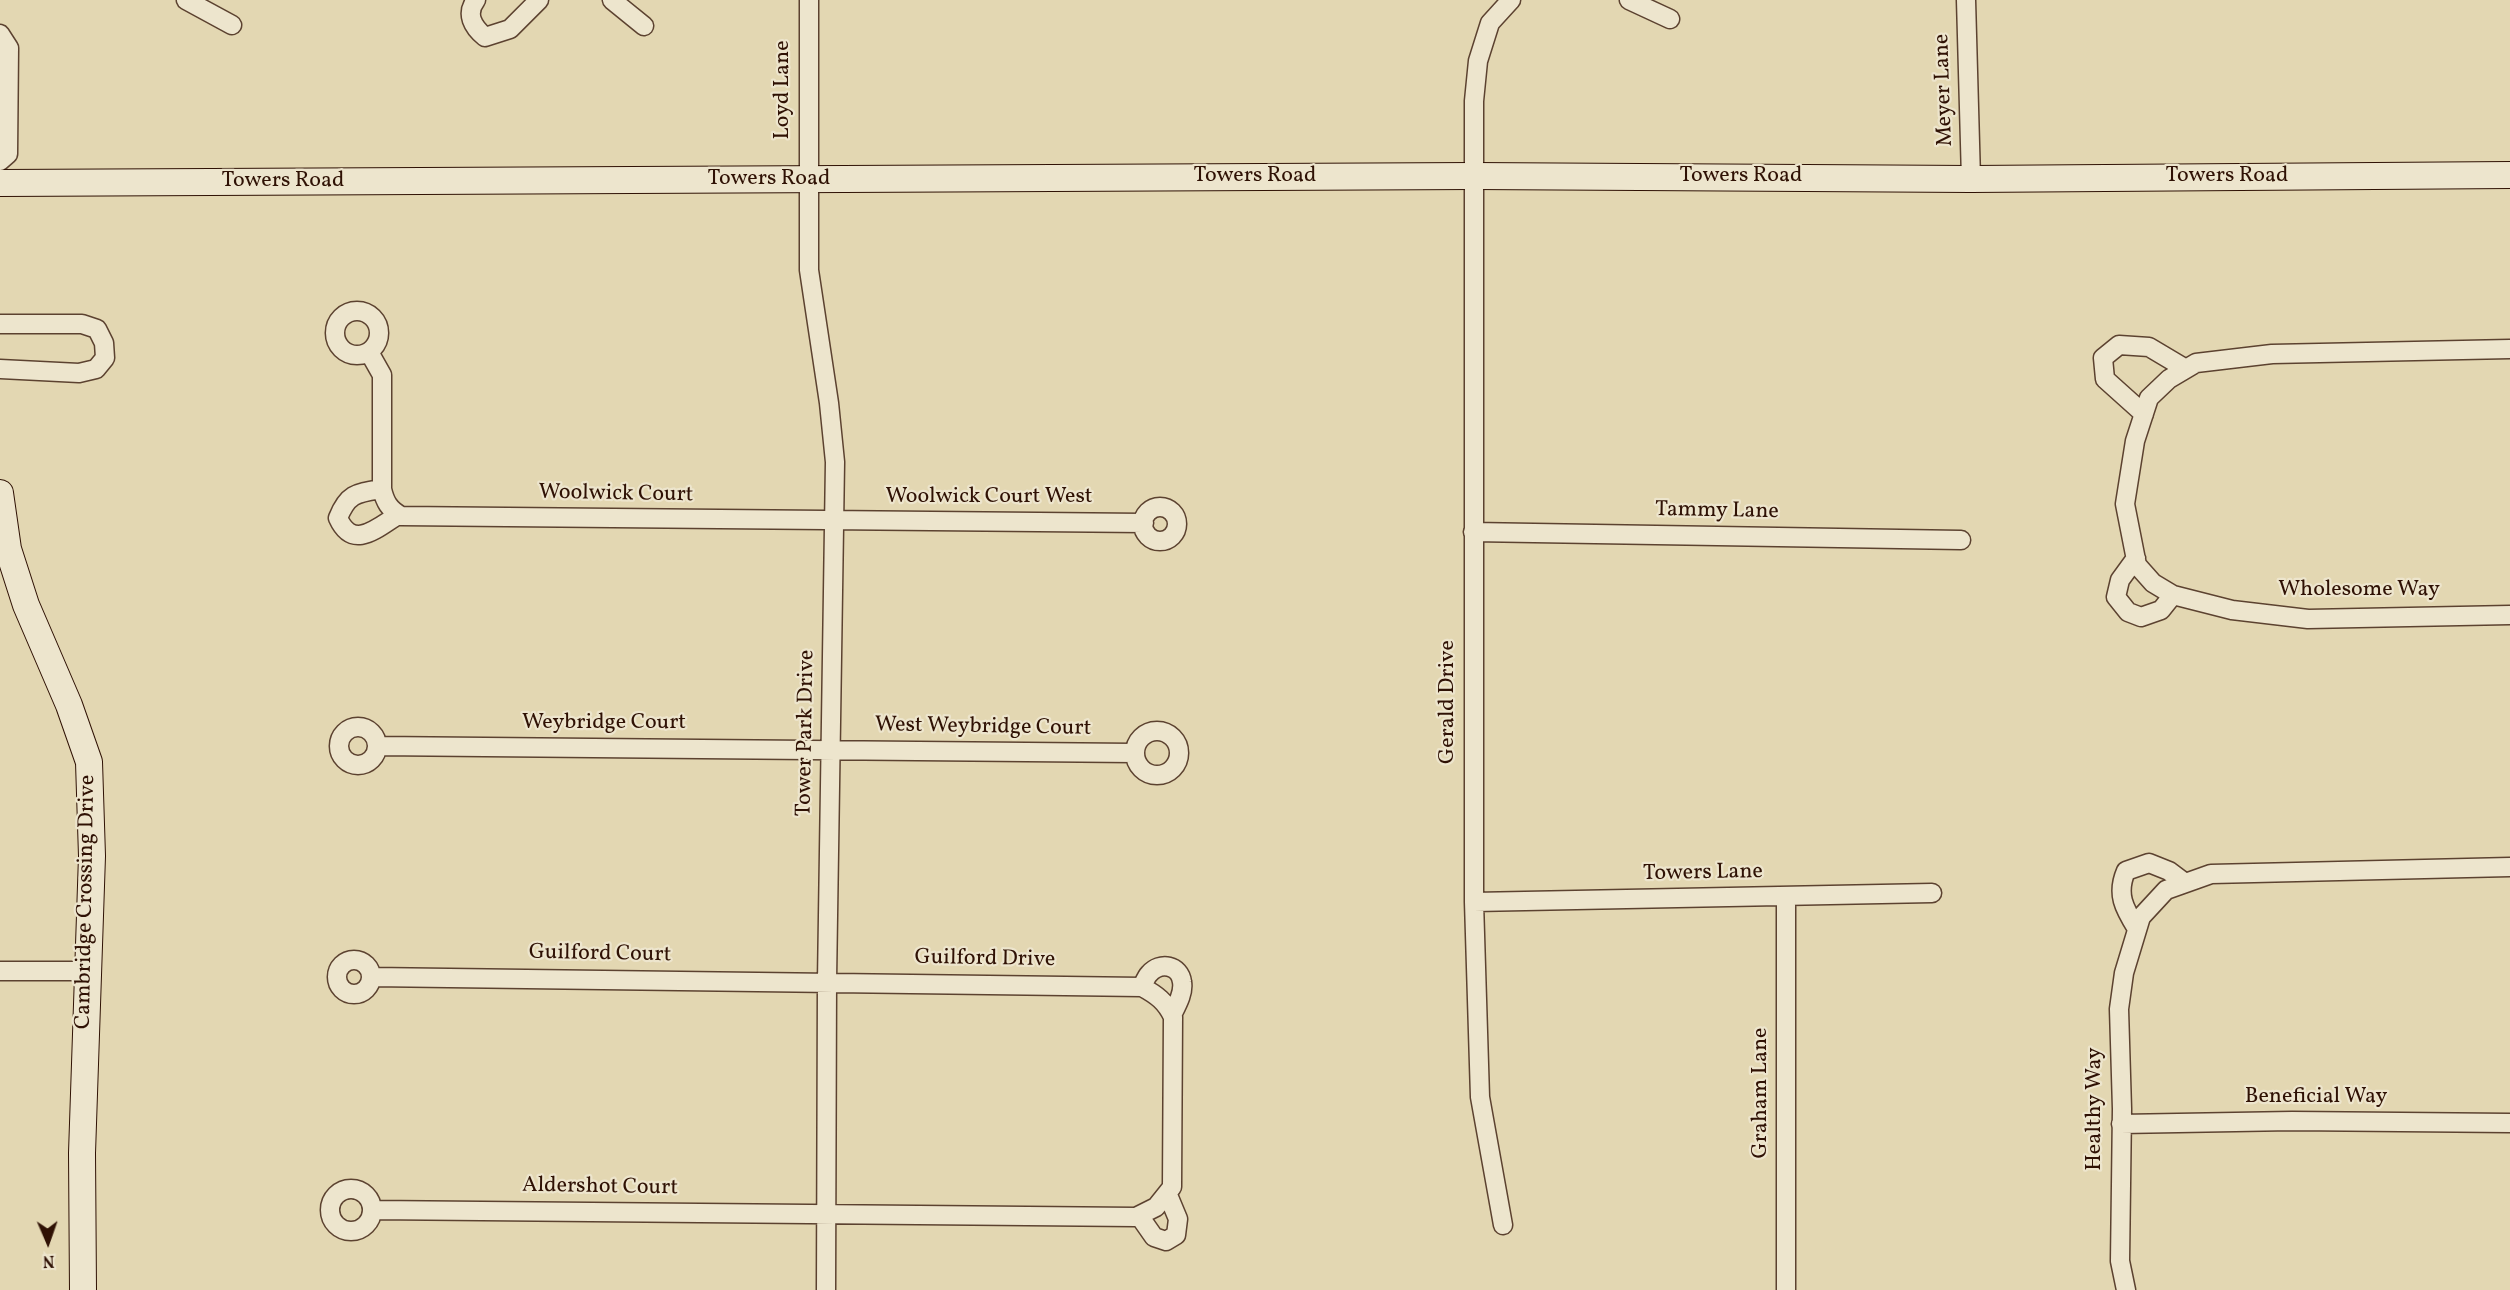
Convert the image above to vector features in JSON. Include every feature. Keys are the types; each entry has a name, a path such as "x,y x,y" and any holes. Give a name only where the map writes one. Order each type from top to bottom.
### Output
{"main road":[{"name":"Towers Road","path":"0,183 1474,176 1971,178 2510,175"},
{"name":"Cambridge Crossing Drive","path":"0,499 8,549 26,605 69,705 88,762 92,856 82,1153 83,1290"}],"street":[{"path":"186,0 232,25"},
{"path":"476,0 471,7 471,18 475,29 485,37 510,29 539,0"},
{"path":"612,0 644,26"},
{"name":"Loyd Lane","path":"808,179 809,0"},
{"name":"Gerald Drive","path":"1503,1225 1480,1097 1474,902 1474,101 1478,61 1490,23 1511,0"},
{"path":"1629,0 1670,19"},
{"name":"Meyer Lane","path":"1966,0 1971,178"},
{"path":"0,34 9,48 9,60 8,154 0,161"},
{"name":"Tower Park Drive","path":"808,179 809,270 829,403 835,462 827,981 826,1290"},
{"path":"0,324 82,324 96,329 104,343 105,358 96,369 78,373 0,369"},
{"path":"2144,414 2105,379 2103,358 2119,345 2149,347 2186,369"},
{"name":"Wholesome Way","path":"2510,349 2272,354 2196,363 2169,379 2149,398 2135,441 2125,504 2137,565 2153,583 2173,595 2232,610 2308,619 2510,615"},
{"path":"369,352 382,375 382,489 385,502 398,515 368,534 354,536 344,530 338,518 344,502 358,493 382,489"},
{"name":"Woolwick Court","path":"398,515 834,521"},
{"name":"Woolwick Court West","path":"834,521 1144,524"},
{"name":"Tammy Lane","path":"1473,532 1961,540"},
{"path":"2136,558 2120,580 2116,597 2128,612 2141,617 2161,610 2173,595"},
{"name":"Weybridge Court","path":"377,746 831,750"},
{"name":"West Weybridge Court","path":"831,750 1134,753"},
{"path":"2137,929 2123,904 2119,886 2126,871 2149,863 2169,872 2185,883"},
{"name":"Healthy Way","path":"2126,1290 2120,1262 2119,1010 2124,973 2140,917 2166,890 2211,874 2510,867"},
{"name":"Towers Lane","path":"1474,902 1932,893"},
{"name":"Graham Lane","path":"1786,896 1786,1290"},
{"path":"826,1215 1140,1217 1156,1207 1168,1195 1172,1187 1174,1160 1172,1015 1167,1004 1156,994 1142,987 1149,973 1163,965 1171,966 1178,971 1182,981 1181,994 1172,1015"},
{"path":"0,970 89,971"},
{"name":"Guilford Court","path":"372,977 827,981"},
{"name":"Guilford Drive","path":"827,981 1142,987"},
{"name":"Beneficial Way","path":"2121,1124 2292,1121 2510,1123"},
{"path":"1140,1217 1154,1237 1166,1241 1176,1235 1178,1219 1168,1195"},
{"name":"Aldershot Court","path":"373,1210 826,1215"}]}
